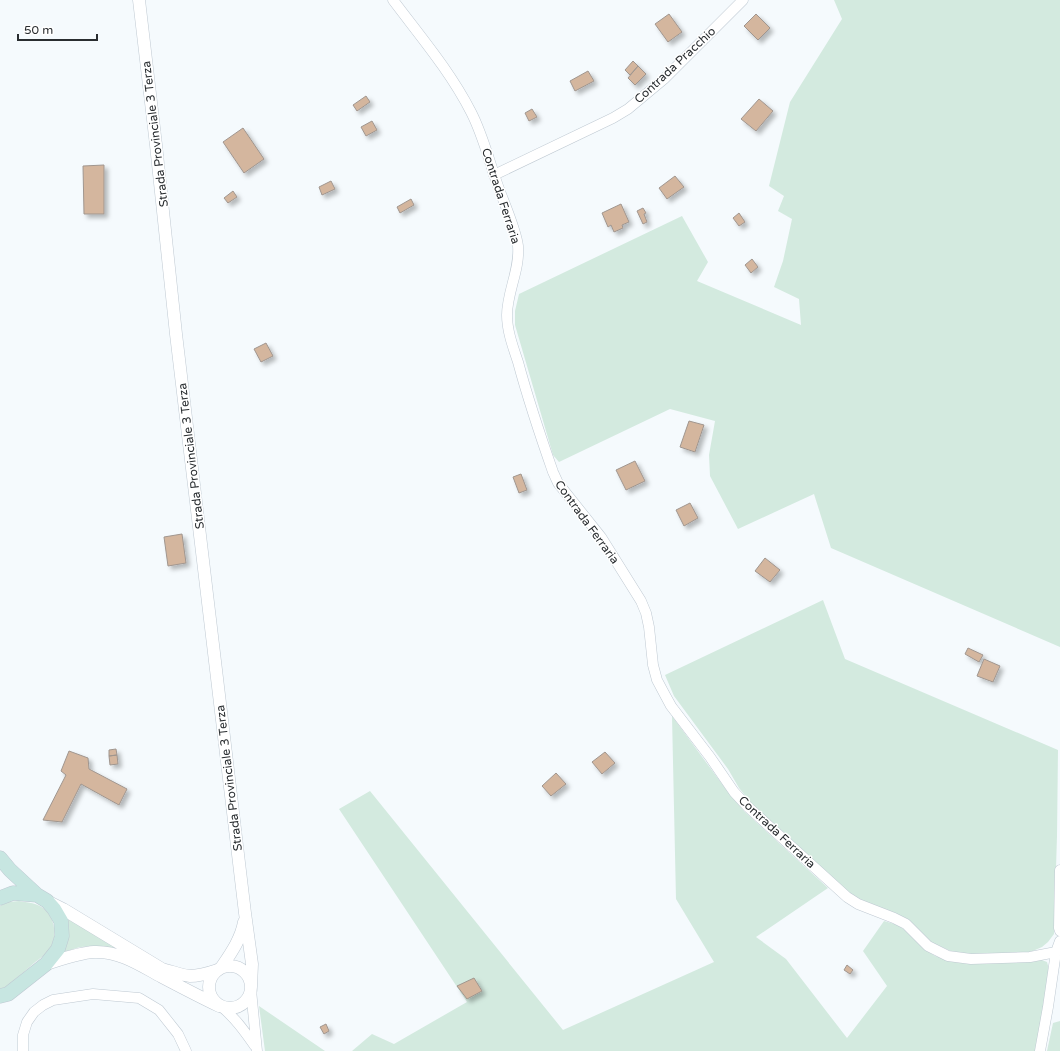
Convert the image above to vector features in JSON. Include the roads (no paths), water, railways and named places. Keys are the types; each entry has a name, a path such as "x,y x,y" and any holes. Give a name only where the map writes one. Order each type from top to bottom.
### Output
{"main road":[{"path":"0,858 10,870 54,909 61,921 62,936 58,949 46,964 3,998"},
{"path":"0,898 13,893 42,898"}],"street":[{"name":"Strada Provinciale 3 Terza","path":"139,0 178,350 252,964 251,988"},
{"name":"Contrada Ferraria","path":"393,0 450,76 472,112 482,135 518,246 515,275 507,304 507,316 509,330 528,399 558,483 602,537 641,602 646,613 649,627 653,665 657,680 671,706 710,757 734,792 748,807 843,893 858,904 906,924 928,946 948,956 971,959 1030,957 1056,952"},
{"name":"Contrada Pracchio","path":"494,175 613,118 628,109 664,79 743,0"},
{"path":"1060,870 1060,930"},
{"path":"42,898 162,968 178,974 190,976 204,974 230,966 245,972 249,979 251,988 257,1049"},
{"path":"245,913 243,929 237,944 220,969 213,975 209,988 210,995 214,1001 232,1016 243,1028 257,1049"},
{"path":"1040,1051 1056,952 1060,941"},
{"path":"46,964 80,954 94,952 112,953 128,958 198,996 221,1006 232,1008 239,1007 245,1002 249,997 251,988"},
{"path":"22,1051 27,1022 34,1012 53,1000 93,994 140,998 159,1010 178,1034 186,1051"}]}
